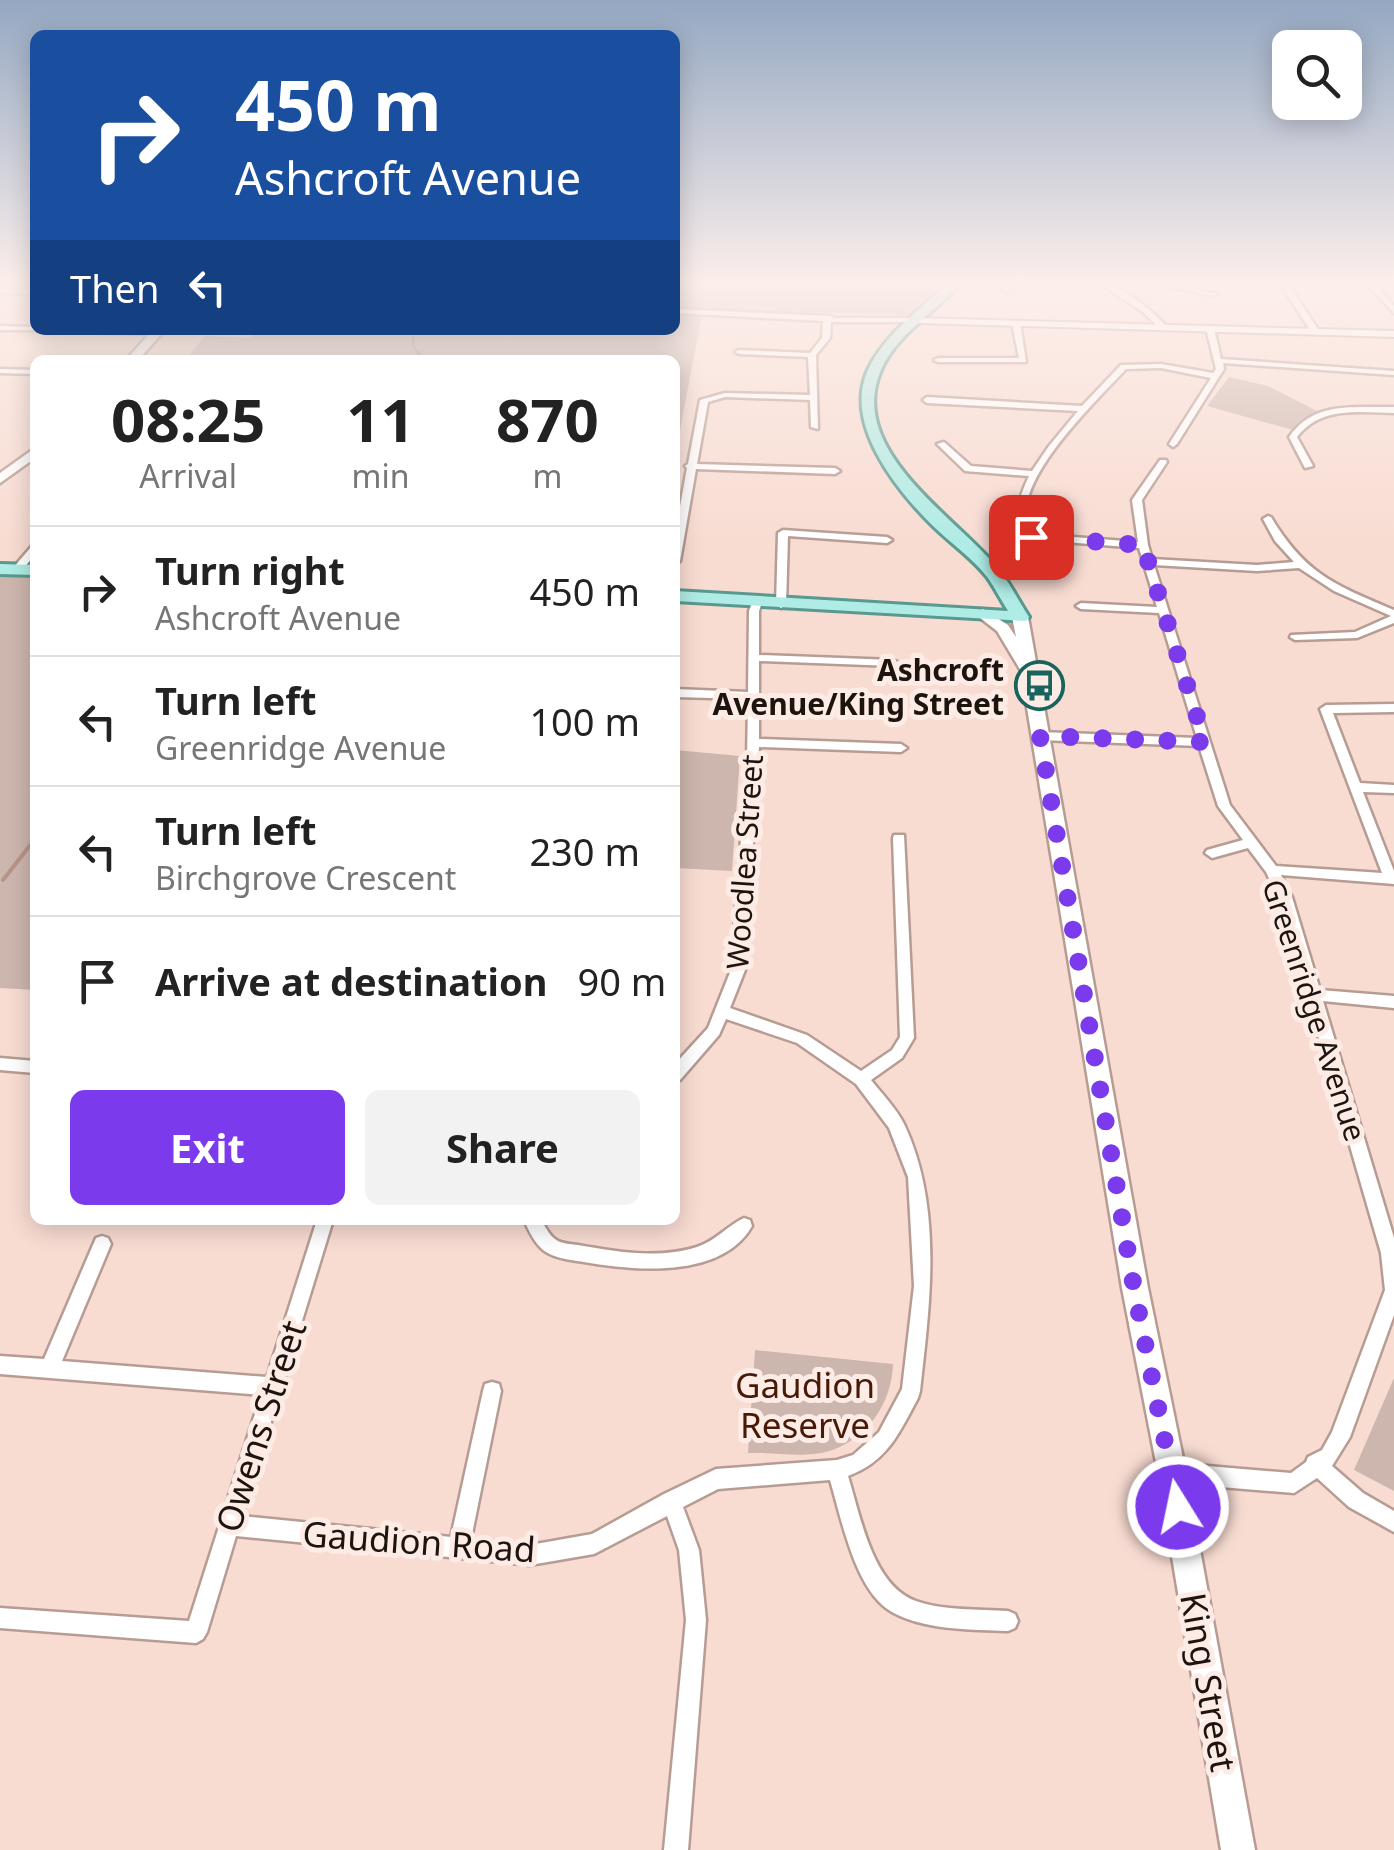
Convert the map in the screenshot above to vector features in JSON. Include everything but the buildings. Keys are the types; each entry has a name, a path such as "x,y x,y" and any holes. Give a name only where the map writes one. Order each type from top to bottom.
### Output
{"main road":[{"name":"King Street","path":"876,371 868,398 874,426 890,460 932,515 994,573 1010,609 1028,677 1134,1288 1172,1473 1238,1850"},
{"path":"0,479 30,456"},
{"path":"680,598 1010,609"},
{"path":"840,605 983,614 1010,609"},
{"path":"983,614 1003,628 1028,677"}],"street":[{"path":"812,371 814,427"},
{"path":"1124,371 1033,474 1020,508 1024,530 1031,537 1143,545"},
{"path":"1182,371 1215,376"},
{"path":"1173,444 1217,371"},
{"path":"2,372 30,372"},
{"path":"680,529 690,466 708,397 811,398"},
{"path":"927,400 1086,410"},
{"path":"1308,466 1293,437 1304,422 1328,413 1393,411"},
{"path":"941,444 968,470 1033,474"},
{"name":"Greenridge Avenue","path":"1163,462 1137,500 1143,545 1224,806 1248,844 1272,870 1286,897 1390,1253 1394,1290 1329,1457 1314,1464 1294,1483 1172,1473"},
{"path":"690,466 835,471"},
{"path":"1268,519 1279,544 1299,565 1394,617"},
{"path":"781,603 783,533 887,540"},
{"path":"1148,562 1257,568 1299,565"},
{"name":"Woodlea Street","path":"680,1070 705,1044 724,1012 740,960 758,603"},
{"path":"1081,606 1164,610"},
{"path":"1295,637 1357,635 1394,617"},
{"path":"756,658 893,662"},
{"path":"680,693 755,696"},
{"path":"1272,870 1392,878 1326,709 1394,708"},
{"path":"1040,733 1205,742"},
{"path":"753,743 901,748"},
{"path":"1357,787 1394,789"},
{"path":"861,1079 897,1054 907,1038 899,838"},
{"path":"1212,853 1248,844"},
{"path":"1316,995 1394,1002"},
{"name":"Gaudion Road","path":"228,1525 530,1555 594,1544 716,1479 836,1470 858,1462 886,1439 911,1390 923,1286 916,1177 896,1124 861,1079 802,1039 724,1012"},
{"path":"0,1064 30,1066"},
{"name":"Owens Street","path":"0,1618 196,1632 324,1225"},
{"path":"534,1225 541,1238 554,1248 674,1262 708,1254 744,1226"},
{"path":"50,1368 102,1244"},
{"path":"0,1364 272,1387"},
{"path":"459,1548 492,1391"},
{"path":"1314,1464 1356,1500 1394,1522"},
{"path":"836,1470 873,1576 892,1600 924,1614 1008,1622"},
{"path":"672,1501 689,1550 696,1620 676,1850"}],"green space":[{"path":"680,371 691,371 680,430"},
{"path":"1229,377 1268,386 1319,412 1301,420 1293,430 1207,406"},
{"path":"0,577 30,577 30,990 0,988"},
{"path":"680,750 740,756 732,871 680,868"},
{"name":"Gaudion Reserve","path":"755,1350 893,1364 888,1393 865,1430 840,1447 807,1455 748,1453"},
{"path":"1394,1378 1394,1491 1354,1470"}],"waterway":[{"path":"3,880 30,845"}],"place":[{"name":"Ashcroft Avenue/King Street","path":"1039,686"}],"route":[{"path":"1031,537 1041,541 1143,545 1205,742 1040,736 1134,1288 1178,1507"}]}
